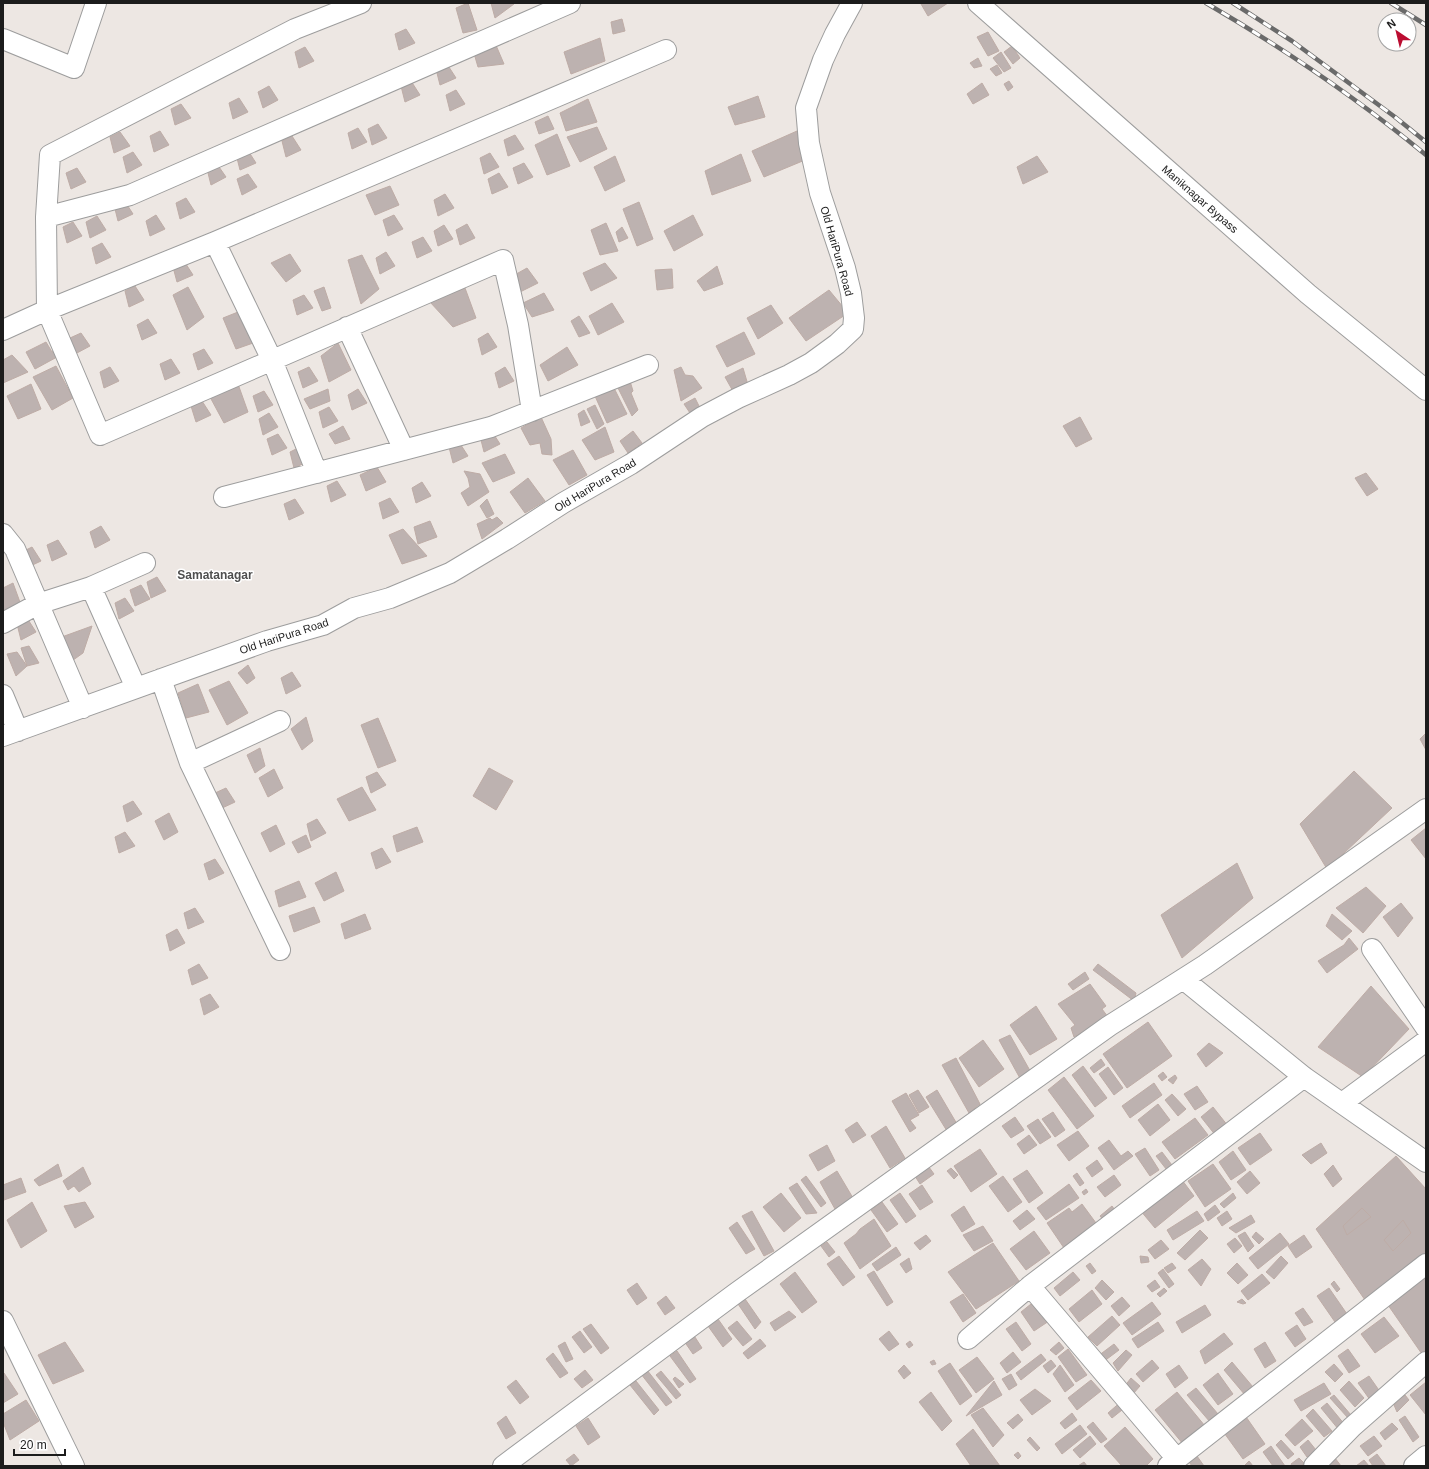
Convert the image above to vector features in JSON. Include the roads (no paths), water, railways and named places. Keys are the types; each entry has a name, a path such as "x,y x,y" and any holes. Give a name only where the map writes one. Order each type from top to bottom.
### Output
{"street":[{"path":"3,39 74,68 96,3"},
{"path":"361,3 296,29 50,155 46,217 47,310 100,435 502,260 518,326 532,411"},
{"path":"46,217 130,195 570,3"},
{"name":"Old HariPura Road","path":"11,733 267,641 323,625 354,608 390,598 450,573 563,503 631,464 702,417 738,398 789,375 811,363 837,344 853,329 854,318 851,293 845,268 820,193 809,143 806,108 823,60 852,3"},
{"name":"Maniknagar Bypass","path":"978,3 1308,294 1426,390"},
{"path":"3,330 47,310 215,242 666,50"},
{"path":"215,242 272,360 317,473"},
{"path":"347,327 404,450"},
{"path":"224,497 491,427 648,365"},
{"path":"3,534 15,549 83,708"},
{"path":"3,623 38,604 91,587 145,563"},
{"path":"91,587 136,688"},
{"path":"161,679 190,763 280,950"},
{"path":"3,695 11,733"},
{"path":"190,763 280,721"},
{"path":"503,1466 736,1293 1109,1026 1211,961 1426,809"},
{"path":"1372,949 1426,1028"},
{"path":"1183,979 1304,1077 1426,1162"},
{"path":"1342,1103 1426,1040"},
{"path":"968,1339 1030,1286 1304,1077"},
{"path":"1030,1286 1172,1462 1426,1264"},
{"path":"3,1321 74,1466"},
{"path":"1314,1466 1352,1427 1426,1362"},
{"path":"1414,1466 1426,1456"}],"railway":[{"path":"1206,3 1319,74 1426,155"},
{"path":"1233,3 1292,41 1395,117 1426,142"},
{"path":"1391,3 1426,25"}],"district":[{"name":"Samatanagar","path":"215,575"}]}
